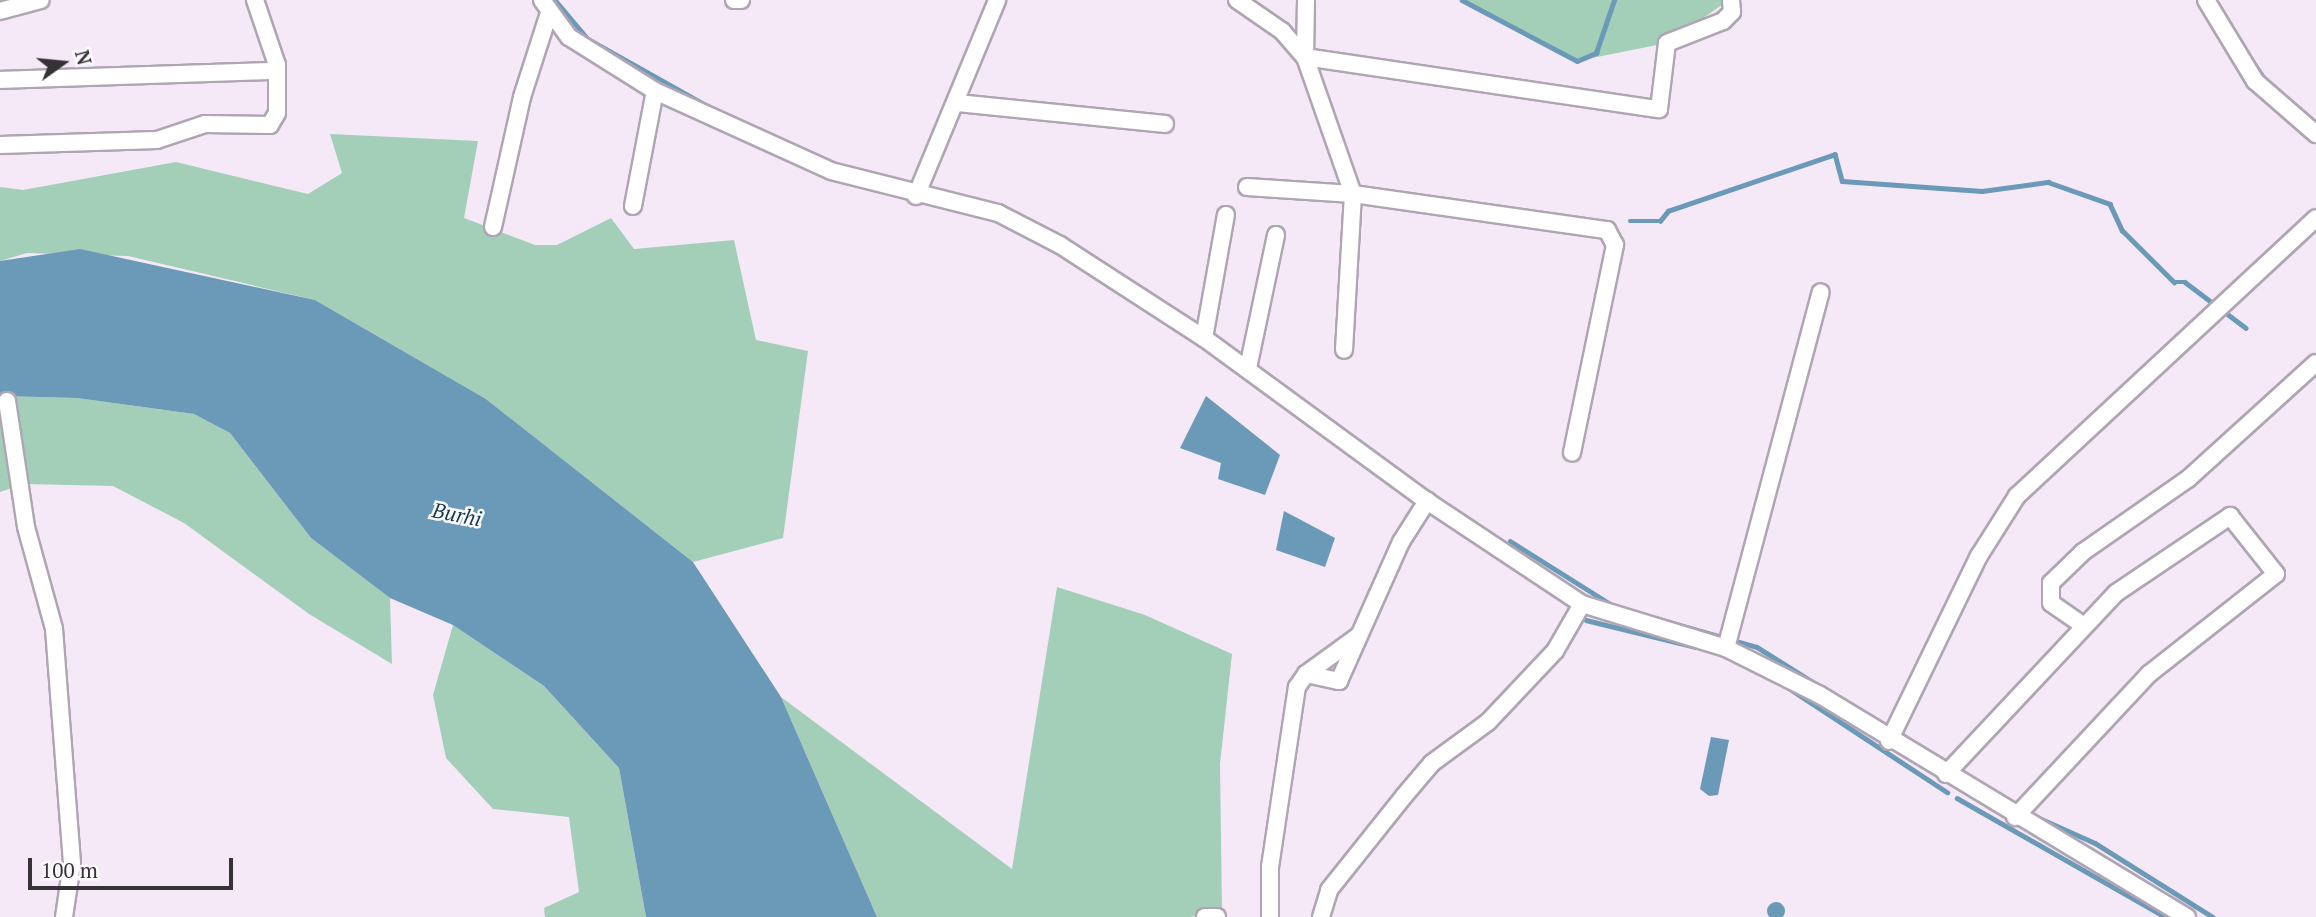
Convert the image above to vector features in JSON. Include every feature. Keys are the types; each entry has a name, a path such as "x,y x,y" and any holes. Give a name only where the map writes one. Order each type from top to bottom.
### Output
{"street":[{"path":"0,145 157,140 205,124 266,126 277,113 277,71 272,35 255,0"},
{"path":"734,0 741,0"},
{"path":"916,196 958,103 997,0"},
{"path":"1237,0 1282,32 1305,57 1659,109 1667,43 1723,21 1732,12 1731,0"},
{"path":"1306,0 1305,57 1353,194 1344,350"},
{"path":"2206,0 2255,81 2316,134"},
{"path":"0,11 28,1"},
{"path":"546,6 569,37 655,91 831,171 916,196 998,213 1204,338 1427,501 1582,604 1728,641 2015,817 2187,917"},
{"path":"493,228 522,97 546,6"},
{"path":"0,80 277,71"},
{"path":"633,206 655,91"},
{"path":"958,103 1165,124"},
{"path":"1247,187 1353,194 1595,226 1613,237 1572,453"},
{"path":"1204,338 1226,215"},
{"path":"1889,741 1979,556 2017,496 2316,218"},
{"path":"1248,368 1276,235"},
{"path":"1728,641 1821,292"},
{"path":"2084,626 2051,603 2051,583 2083,552 2189,478 2316,363"},
{"path":"7,401 26,527 54,629 72,863 64,917"},
{"path":"1306,674 1339,681 1357,637 1427,501"},
{"path":"1946,774 2084,626 2168,552 2230,516 2276,574 2149,674 2015,817"},
{"path":"1321,917 1329,890 1404,796 1555,651 1582,604"},
{"path":"1270,917 1270,867 1297,687 1306,674 1357,637"},
{"path":"1205,917 1217,917"}],"green space":[{"path":"1462,0 1722,0 1722,5 1667,43 1577,61"},
{"path":"330,134 478,141 464,218 535,245 557,245 611,218 634,249 734,240 756,340 808,351 783,538 693,562 486,399 315,300 128,256 27,253 0,261 0,187 23,190 176,162 308,194 342,173"},
{"path":"0,396 77,398 194,414 230,433 311,538 390,598 392,664 309,614 184,523 113,486 24,484 0,492"},
{"path":"1057,587 1145,615 1232,654 1220,764 1222,911 1190,917 877,917 781,697 1012,869"},
{"path":"453,625 544,686 619,768 646,917 545,917 544,908 579,892 569,817 493,809 446,758 433,695"}],"water":[{"name":"Burhi","path":"80,249 315,300 486,399 693,562 781,697 877,917 646,917 619,768 544,686 453,625 390,598 311,538 230,433 194,414 77,398 0,396 0,261"},
{"path":"1206,396 1280,455 1265,495 1218,479 1221,463 1180,448"},
{"path":"1284,511 1335,538 1325,567 1276,550"},
{"path":"1711,737 1729,740 1718,795 1709,796 1700,789"},
{"path":"1776,902 1782,905 1785,911 1782,917 1776,920 1770,917 1767,911 1770,905"}],"waterway":[{"path":"555,0 588,39 709,107"},
{"path":"1462,0 1577,61 1596,53 1614,0"},
{"path":"2245,50 2266,81"},
{"path":"1630,221 1660,221 1668,211 1835,154 1842,181 1982,191 2048,182 2110,204 2122,230 2174,282 2185,282 2246,328"},
{"path":"1463,516 1475,523"},
{"path":"1510,541 1612,605"},
{"path":"1634,612 1757,647 1816,684"},
{"path":"1586,620 1696,647"},
{"path":"1781,683 1947,792"},
{"path":"1900,733 1915,744"},
{"path":"1957,798 2166,917"},
{"path":"2028,813 2095,843 2213,917"}]}
